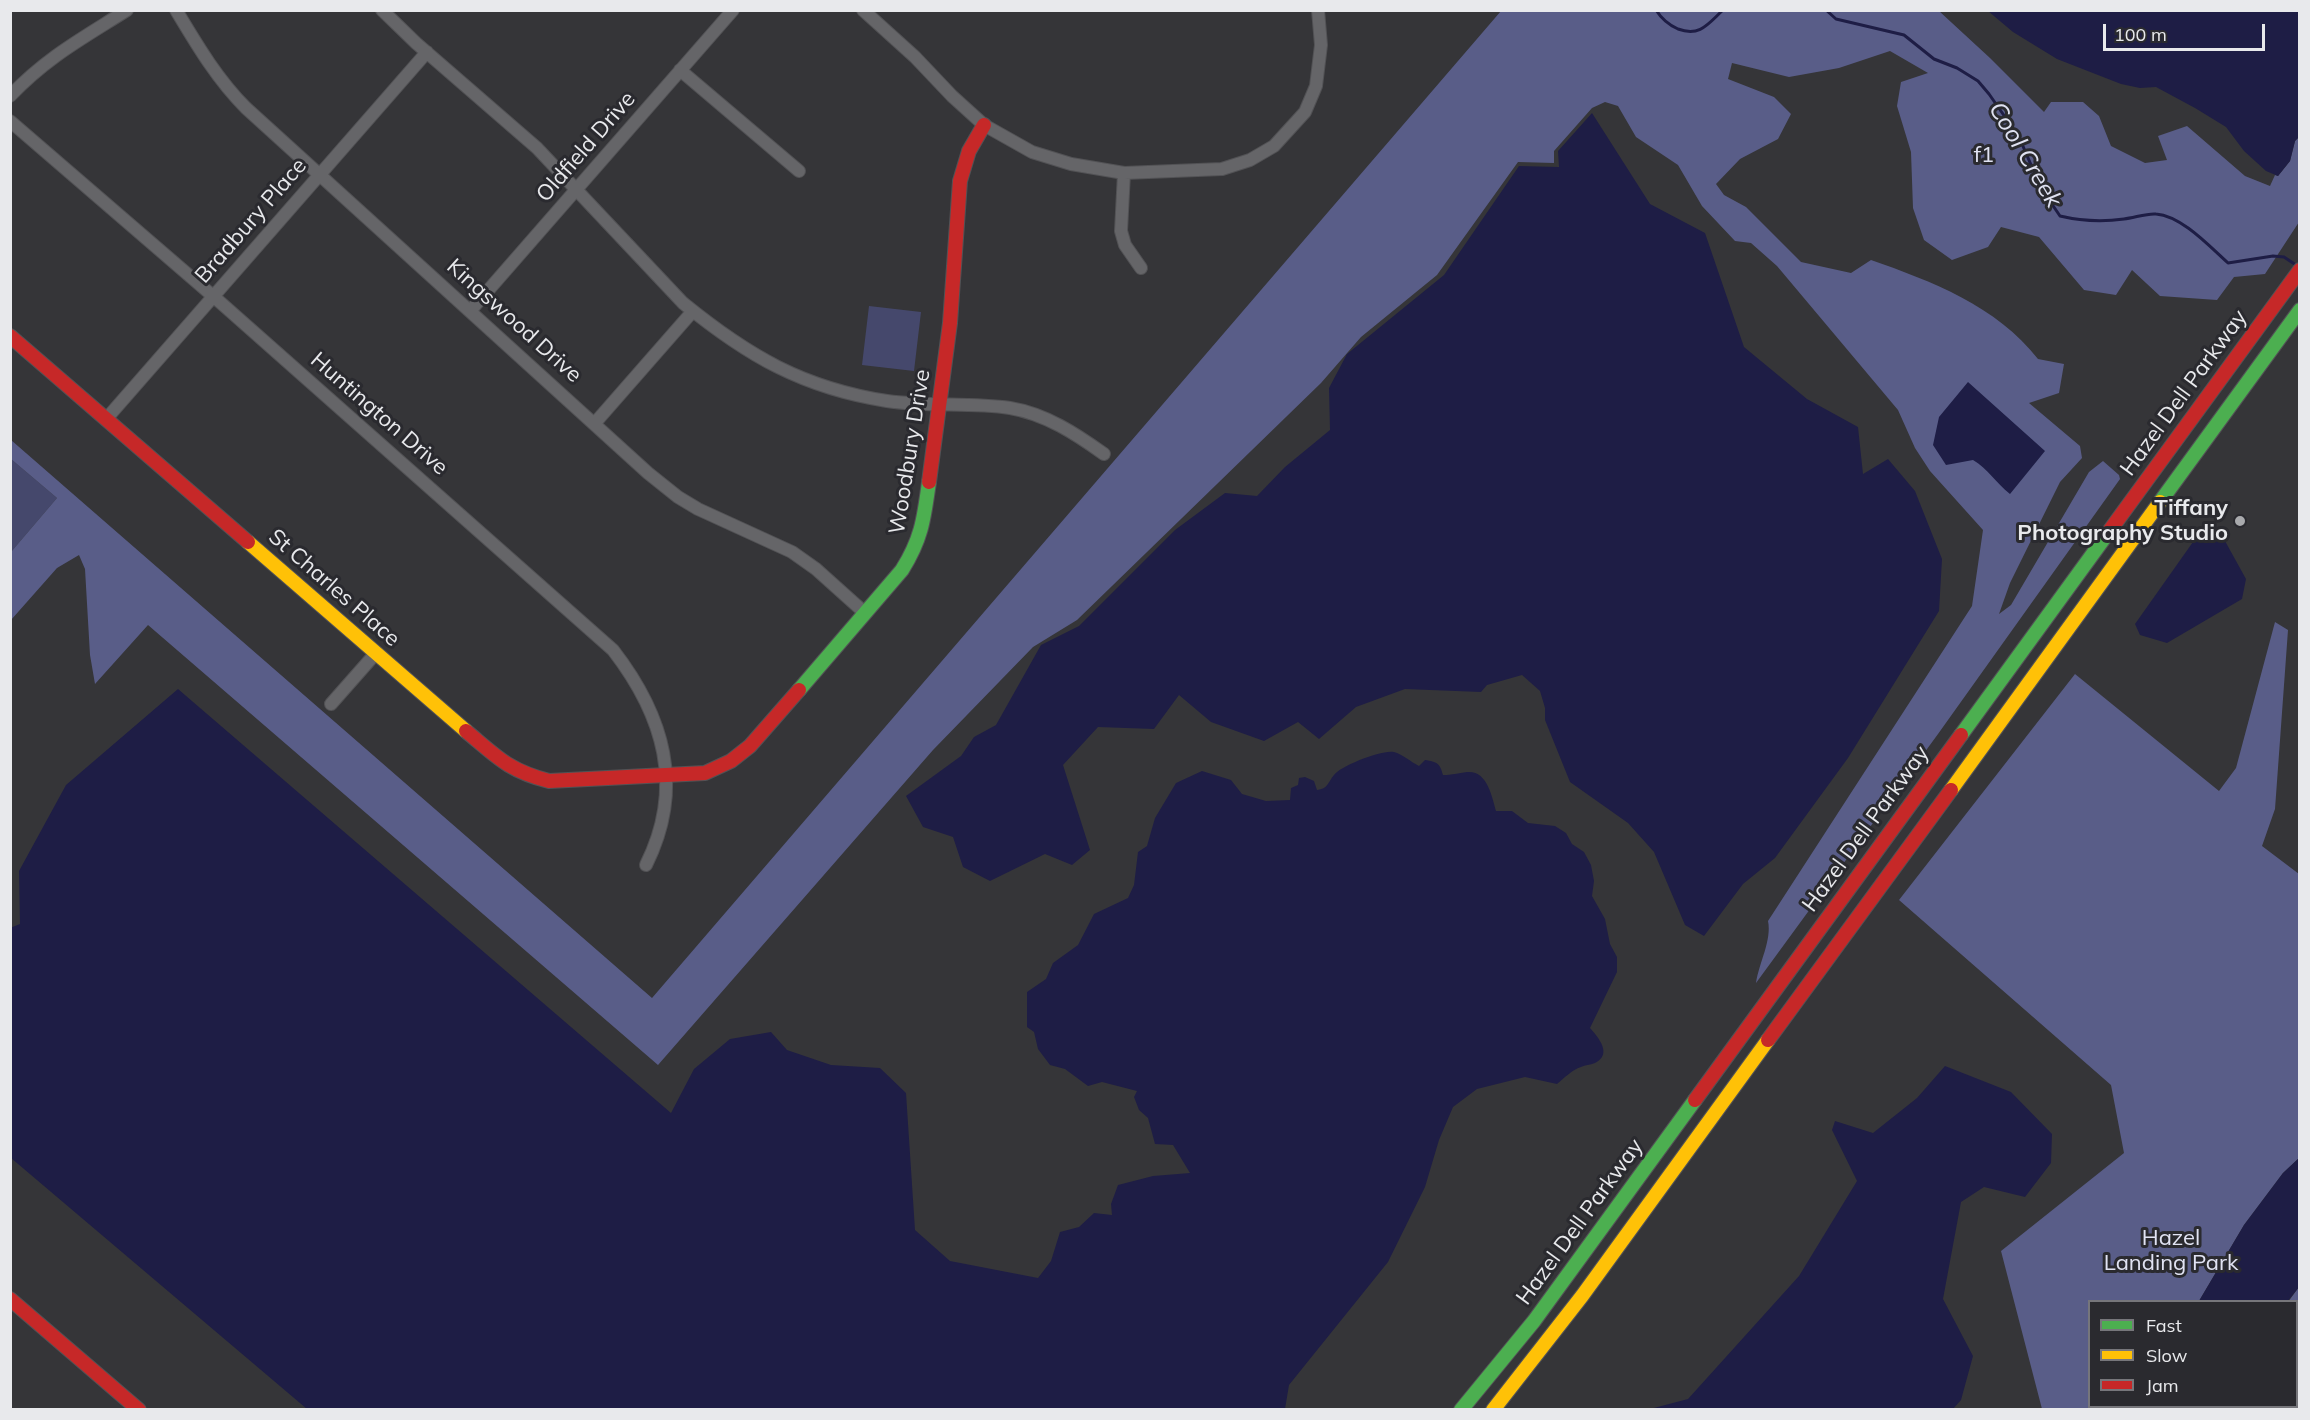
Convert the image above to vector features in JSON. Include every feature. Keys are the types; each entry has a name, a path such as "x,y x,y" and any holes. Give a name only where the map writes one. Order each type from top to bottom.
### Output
{"main road":[{"name":"Woodbury Drive","path":"666,776 705,773 741,755 902,570 920,540 930,484 953,299 955,224 960,181 969,151 984,125"},
{"name":"Hazel Dell Parkway","path":"1461,1410 1534,1321 2300,270"},
{"name":"Hazel Dell Parkway","path":"1493,1410 1600,1271 2296,315"},
{"name":"St Charles Place","path":"10,336 507,766 528,776 549,781 666,776"},
{"path":"10,1299 138,1410"}],"street":[{"path":"10,96 37,69 66,47 127,10"},
{"name":"Kingswood Drive","path":"176,10 207,62 226,88 594,424 678,497 792,552 823,575 865,613"},
{"path":"382,10 537,148 693,311 746,351 778,369 812,383 885,401 994,406 1032,414 1058,424 1104,454"},
{"name":"Oldfield Drive","path":"471,310 733,10"},
{"path":"863,10 984,125 1032,152 1071,164 1124,173 1222,169 1250,160 1274,146 1305,112 1316,86 1321,45 1318,10"},
{"name":"Bradbury Place","path":"107,418 427,52"},
{"path":"680,70 799,171"},
{"name":"Huntington Drive","path":"10,121 213,296 613,650 630,672 656,721 663,748 666,810 661,832 646,865"},
{"path":"1124,173 1121,231 1125,246 1141,268"},
{"path":"594,424 693,311"},
{"path":"331,704 376,653"}],"shaded area":[{"path":"1988,11 2299,11 2299,137 2295,141 2290,161 2278,176 2266,171 2244,151 2226,127 2195,108 2156,87 2140,88 2121,84 2057,59 2013,32"},
{"path":"1592,113 1650,204 1705,233 1744,347 1807,399 1858,427 1863,474 1888,459 1915,491 1942,559 1939,611 1848,758 1775,858 1743,884 1704,936 1685,925 1654,852 1628,823 1570,782 1545,720 1545,708 1540,691 1522,675 1487,685 1481,692 1405,689 1356,707 1319,739 1298,722 1264,741 1211,722 1179,695 1154,729 1098,727 1063,765 1090,850 1072,865 1045,854 990,881 963,867 953,837 923,827 906,796 961,756 974,737 996,725 1041,645 1079,626 1175,530 1225,493 1257,496 1285,467 1330,430 1329,388 1347,354 1444,275 1519,166 1559,167 1558,151"},
{"path":"869,306 921,312 914,371 862,365"},
{"path":"1968,382 2045,451 2010,494 1973,460 1946,465 1933,445 1939,417"},
{"path":"11,459 57,498 11,552"},
{"path":"2205,525 2225,541 2246,579 2242,599 2167,643 2140,635 2135,624"},
{"path":"178,689 671,1113 694,1069 730,1039 771,1032 787,1050 831,1065 880,1068 906,1093 915,1230 950,1261 1038,1278 1051,1261 1060,1232 1079,1227 1094,1213 1112,1215 1111,1204 1118,1185 1153,1176 1190,1173 1173,1145 1155,1144 1148,1118 1139,1110 1134,1097 1137,1091 1102,1082 1088,1086 1065,1069 1050,1065 1038,1049 1034,1032 1027,1027 1027,992 1046,979 1053,963 1078,945 1094,914 1128,898 1134,885 1138,852 1147,846 1155,818 1176,783 1202,771 1231,780 1242,794 1266,801 1290,800 1291,788 1298,785 1299,778 1305,777 1314,781 1317,790 1321,789 1326,787 1334,775 1344,767 1372,756 1394,752 1419,766 1425,760 1435,762 1441,768 1443,775 1474,772 1488,785 1496,811 1512,811 1528,823 1555,826 1566,833 1572,844 1584,852 1591,865 1594,881 1592,896 1605,919 1610,944 1617,957 1617,972 1590,1028 1602,1046 1603,1055 1595,1063 1574,1070 1557,1084 1525,1077 1477,1089 1453,1107 1439,1140 1425,1187 1388,1262 1289,1385 1285,1409 307,1409 11,1158 10,928 20,924 19,871 66,785"},
{"path":"1945,1066 2011,1092 2052,1134 2051,1163 2025,1197 1984,1187 1961,1202 1943,1299 1973,1356 1961,1400 1953,1409 1650,1409 1688,1399 1799,1276 1857,1181 1832,1130 1835,1121 1873,1133 1917,1098"},
{"path":"2299,1158 2299,1287 2289,1300 2200,1300 2244,1225 2283,1173"}],"green space":[{"name":"f1","path":"1501,11 1939,11 2044,112 2051,102 2083,102 2099,116 2111,146 2145,163 2167,160 2158,136 2187,126 2245,176 2270,186 2275,175 2278,176 2290,161 2295,141 2299,137 2299,222 2265,274 2234,277 2217,300 2160,296 2132,270 2116,295 2084,290 2039,237 2001,227 1988,247 1952,260 1924,240 1913,208 1911,152 1897,106 1901,82 1928,73 1890,51 1839,68 1789,77 1732,63 1728,79 1774,97 1791,114 1778,139 1740,159 1716,184 1724,195 1746,207 1801,262 1851,273 1871,260 1917,277 1983,310 2022,340 2038,359 2064,364 2059,393 2029,403 2080,446 2082,458 2060,482 2010,583 1999,614 2011,605 2089,472 2103,461 2119,475 2120,479 1756,983 1767,944 1768,921 1972,606 1983,530 1930,471 1915,448 1898,410 1777,266 1751,243 1735,241 1702,206 1678,165 1636,137 1618,106 1605,102 1592,108 1554,151 1554,163 1518,162 1437,275 1361,337 1321,383 1077,620 1033,647 933,750 658,1065 148,625 95,684 90,655 85,569 79,555 57,568 11,620 11,552 57,498 11,459 11,440 652,998"},
{"name":"Hazel Landing Park","path":"2275,622 2288,630 2275,809 2262,846 2299,874 2299,1158 2283,1173 2244,1225 2200,1300 2088,1300 2088,1408 2153,1409 2042,1409 2001,1251 2124,1153 2111,1085 1899,900 2075,674 2219,791 2236,768"},
{"path":"2299,1287 2300,1397 2298,1401 2298,1300 2289,1300"},
{"path":"2217,1408 2294,1408 2293,1410 2217,1410"}],"waterway":[{"name":"Cool Creek","path":"1656,10 1666,21 1686,31 1703,28 1723,10"},
{"name":"Cool Creek","path":"1826,10 1836,19 1904,35 1934,59 1957,68 1978,81 2019,137 2041,188 2060,216 2100,221 2152,214 2166,216 2195,233 2228,263 2273,256 2284,257 2296,265"}],"traffic: fast":[{"path":"2160,502 2300,310"},
{"path":"799,690 902,570 914,548 921,528 929,482"},
{"path":"1961,735 2108,533"},
{"path":"1461,1410 1534,1321 1695,1100"}],"traffic: slow":[{"path":"1951,790 2160,502"},
{"path":"248,542 466,731"},
{"path":"1493,1410 1582,1296 1768,1040"}],"traffic: jam":[{"path":"929,482 950,323 960,181 969,151 984,125"},
{"path":"2108,533 2300,270"},
{"path":"10,336 248,542"},
{"path":"466,731 513,768 549,781 705,773 731,761 750,746 799,690"},
{"path":"1695,1100 1961,735"},
{"path":"1768,1040 1951,790"},
{"path":"10,1299 139,1410"}],"place":[{"name":"Tiffany Photography Studio","path":"2240,521"}]}
